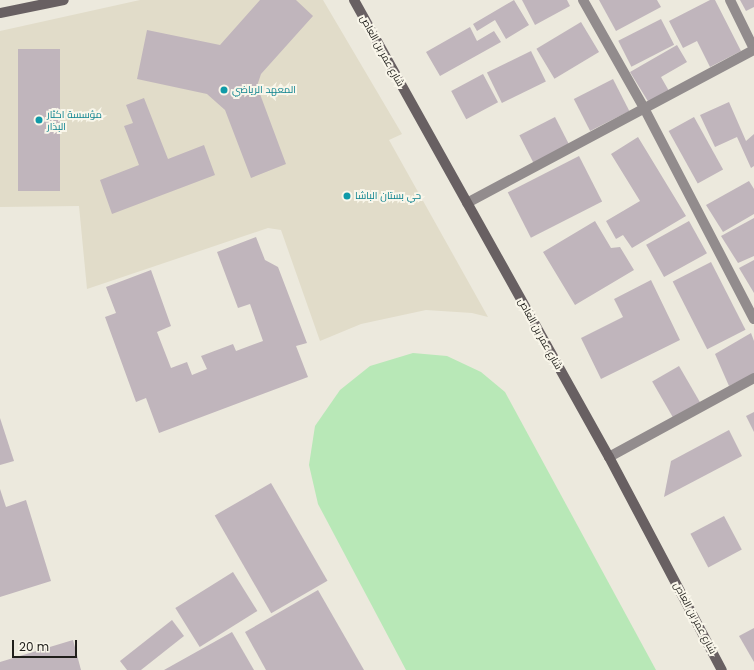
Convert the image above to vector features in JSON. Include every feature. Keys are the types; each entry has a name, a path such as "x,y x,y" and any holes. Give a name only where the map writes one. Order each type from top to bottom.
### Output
{"street":[{"path":"0,13 64,0"},
{"name":"شارع عمر بن العاص","path":"354,0 609,457 722,670"},
{"path":"583,0 644,108 754,319"},
{"path":"467,203 754,49 730,0"},
{"path":"609,457 754,378"}],"shaded area":[{"path":"140,0 323,0 402,134 389,140 488,317 472,313 426,310 361,324 320,341 281,230 268,228 87,289 79,206 0,207 0,31"}],"green space":[{"path":"413,353 447,356 481,372 505,392 656,670 406,670 318,504 309,465 315,426 340,390 370,366"}],"building":[{"name":"المعهد الرياضي","path":"260,0 296,0 313,16 261,74 257,86 286,164 251,178 225,110 207,94 137,79 147,30 220,45"},
{"path":"514,0 529,25 506,39 495,20 477,31 473,24"},
{"path":"522,0 567,0 570,6 535,25"},
{"path":"599,0 657,0 661,7 616,31"},
{"path":"710,0 715,0 741,51 710,67 697,41 683,48 669,21"},
{"path":"740,0 754,0 754,7 746,11"},
{"path":"661,19 674,45 631,67 618,41"},
{"path":"581,22 599,52 554,79 536,49"},
{"path":"470,27 477,41 494,31 501,42 440,76 426,52"},
{"path":"677,45 687,62 661,77 669,91 649,103 630,72"},
{"name":"مؤسسة اكثار البذار","path":"18,49 60,49 60,191 18,191"},
{"path":"531,51 546,82 502,103 487,72"},
{"path":"483,74 498,102 466,119 451,91"},
{"path":"613,79 629,111 590,131 574,99"},
{"path":"144,98 168,159 204,145 215,175 112,214 100,180 139,165 124,126 133,123 126,105"},
{"path":"729,102 746,141 754,134 754,166 751,168 737,137 715,147 700,115"},
{"path":"555,117 569,145 533,163 519,135"},
{"path":"694,117 723,169 698,184 669,131"},
{"path":"638,137 686,216 632,248 623,235 616,239 606,221 640,201 611,154"},
{"path":"579,156 602,201 531,238 508,192"},
{"path":"749,181 754,189 754,214 723,232 706,205"},
{"path":"754,218 754,256 738,263 721,236"},
{"path":"595,221 611,248 620,247 634,270 575,305 543,252"},
{"path":"689,221 707,253 664,277 646,245"},
{"path":"256,237 265,260 278,267 307,343 296,346 308,377 159,433 146,398 136,402 105,317 116,313 106,287 151,270 171,326 157,332 171,368 187,362 192,375 207,369 201,356 233,344 236,351 263,341 250,304 238,308 217,252"},
{"path":"754,260 754,293 739,268"},
{"path":"711,262 746,330 707,349 673,282"},
{"path":"651,280 680,340 601,379 581,338 623,317 614,299"},
{"path":"751,333 754,341 754,374 729,386 715,354"},
{"path":"679,366 700,402 673,418 652,382"},
{"path":"754,412 754,432 746,416"},
{"path":"0,418 14,461 0,465"},
{"path":"729,430 742,456 664,497 671,461"},
{"path":"271,483 328,581 271,613 215,516"},
{"path":"0,489 6,507 26,500 51,581 0,597"},
{"path":"724,516 742,550 708,567 690,534"},
{"path":"233,572 257,611 200,647 175,608"},
{"path":"318,590 364,670 266,670 245,632"},
{"path":"172,620 184,636 141,670 127,670 120,661"},
{"path":"754,628 754,662 739,636"},
{"path":"232,632 254,670 164,670"},
{"path":"73,640 81,670 0,670 0,662"}],"place":[{"name":"المعهد الرياضي","path":"224,90"},
{"name":"مؤسسة اكثار البذار","path":"39,120"},
{"name":"حي بستان الباشا","path":"347,196"}]}
